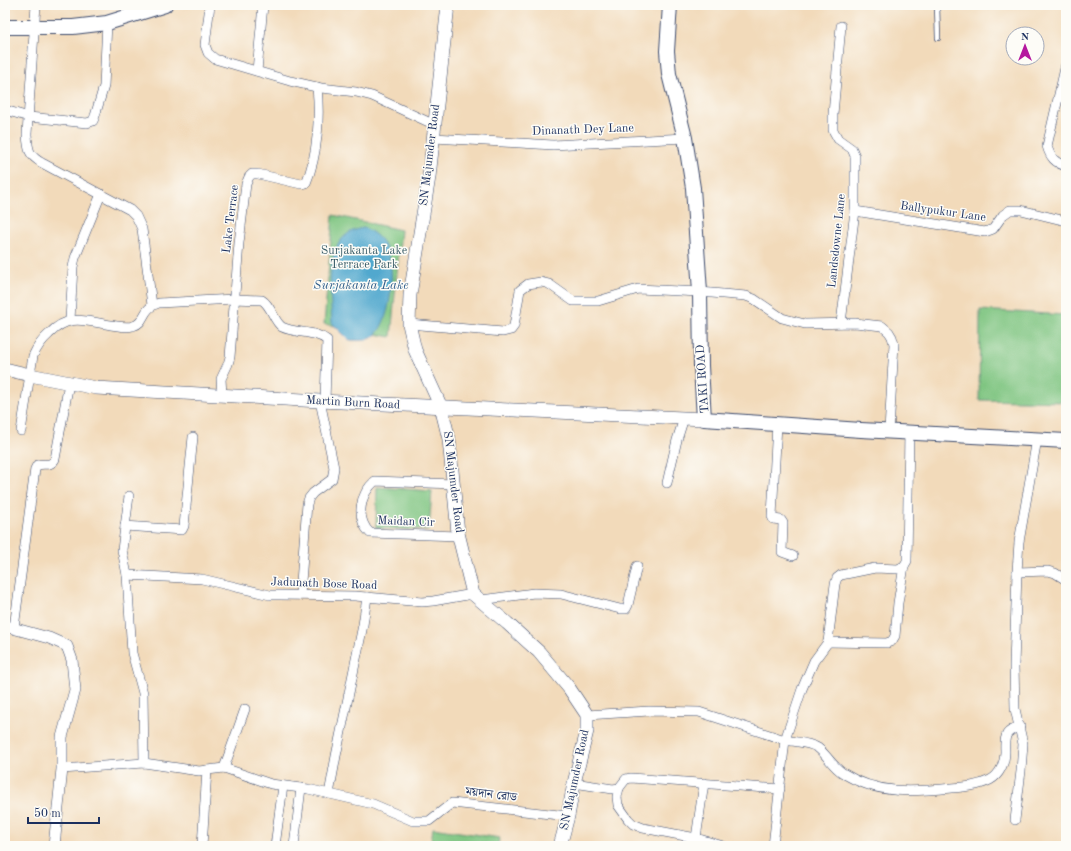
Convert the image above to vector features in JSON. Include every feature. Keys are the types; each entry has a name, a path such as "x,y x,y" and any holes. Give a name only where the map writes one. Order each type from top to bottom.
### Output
{"main road":[{"path":"5,27 73,27 106,23 165,5"},
{"name":"SN Majumder Road","path":"448,5 429,177 410,295 409,324 415,350 441,407 449,439 455,509 459,536 477,597 545,659 570,688 587,715 587,731 560,846"},
{"name":"TAKI ROAD","path":"670,5 667,51 669,74 685,138 693,188 700,292 701,366 704,419 1066,441"},
{"name":"Martin Burn Road","path":"5,368 30,375 96,388 322,401 704,419"}],"street":[{"path":"36,5 29,117 29,153 34,159 130,210 142,228 152,305"},
{"path":"210,5 205,45 208,53 215,59 290,81 372,96 434,131"},
{"path":"257,71 263,5"},
{"path":"5,110 29,117 87,123 93,121 104,86 106,23"},
{"name":"Landsdowne Lane","path":"841,26 833,114 834,130 838,139 852,149 855,156 854,211 841,323"},
{"path":"1066,64 1047,146 1050,156 1059,164 1066,166"},
{"name":"Lake Terrace","path":"222,395 221,379 230,357 234,299 246,184 252,174 301,184 306,183 310,173 317,135 319,107 317,87"},
{"name":"Dinanath Dey Lane","path":"434,131 552,145 685,138"},
{"path":"70,320 73,267 75,258 101,194"},
{"name":"Ballypukur Lane","path":"854,211 985,232 994,228 1003,215 1010,210 1021,210 1066,221"},
{"path":"409,324 503,332 511,330 514,326 520,290 528,284 541,282 549,284 573,301 598,301 638,289 700,292 746,296 754,299 782,318 805,324 841,323 882,326 892,336 894,344 889,431"},
{"path":"20,431 33,356 37,346 56,327 70,320 80,320 122,327 134,326 141,322 146,310 152,305 159,303 234,299 262,300 266,302 279,324 283,327 319,334 327,340 322,401 334,474 332,479 309,498 307,504 300,596"},
{"path":"54,846 62,769 62,737 75,690 72,660 67,646 49,638 9,627 35,469 37,465 41,463 53,463 55,459 69,383"},
{"path":"667,483 677,440 684,418"},
{"path":"777,424 772,516 773,519 781,520 783,523 782,552 793,556"},
{"path":"828,642 887,643 892,641 895,636 898,603 904,566 907,561 909,432"},
{"path":"125,526 182,530 184,526 193,436"},
{"path":"1015,820 1023,744 1015,709 1014,666 1017,572 1019,542 1037,439"},
{"name":"Maidan Cir","path":"454,484 375,481 367,489 360,509 363,523 370,533 459,536"},
{"path":"129,496 122,550 127,575 132,653 143,693 144,763"},
{"name":"Jadunath Bose Road","path":"127,575 202,579 270,594 367,597 422,602 534,593 561,594 620,609 626,609 637,566"},
{"path":"773,846 786,740 802,689 814,661 828,642 837,578 842,575 875,568 898,569 904,566"},
{"path":"1017,572 1048,571 1055,573 1066,580"},
{"path":"329,794 337,748 363,626 367,597"},
{"path":"62,769 144,763 199,771 224,768 245,709"},
{"path":"587,715 648,711 699,712 786,740 807,743 818,748 838,769 852,779 878,788 902,792 977,786 992,780 1000,772 1005,755 1006,735 1020,726"},
{"name":"ময়দান রোড","path":"224,768 271,784 301,788 373,804 413,821 429,821 452,803 568,816"},
{"path":"202,846 207,770"},
{"path":"723,846 696,838 649,829 633,824 618,805 617,797 619,788 626,779 631,778 780,789"},
{"path":"574,783 613,789 619,788"},
{"path":"696,838 704,783"},
{"path":"275,846 283,786"},
{"path":"294,846 301,788"}],"lane":[{"path":"937,5 938,38"}],"green space":[{"name":"Surjakanta Lake","path":"333,215 401,230 391,337 324,324"},
{"path":"980,310 1066,315 1066,402 979,400"},
{"path":"377,487 432,491 429,530 376,528"},
{"path":"433,828 500,838 497,846 430,846"}],"water":[{"name":"Surjakanta Lake","path":"364,228 377,236 388,252 391,266 390,300 384,322 379,331 373,337 364,340 349,340 332,323 330,281 332,266 335,252 341,241 350,232"}],"park label":[{"name":"Surjakanta Lake Terrace Park","path":"364,258"}]}
